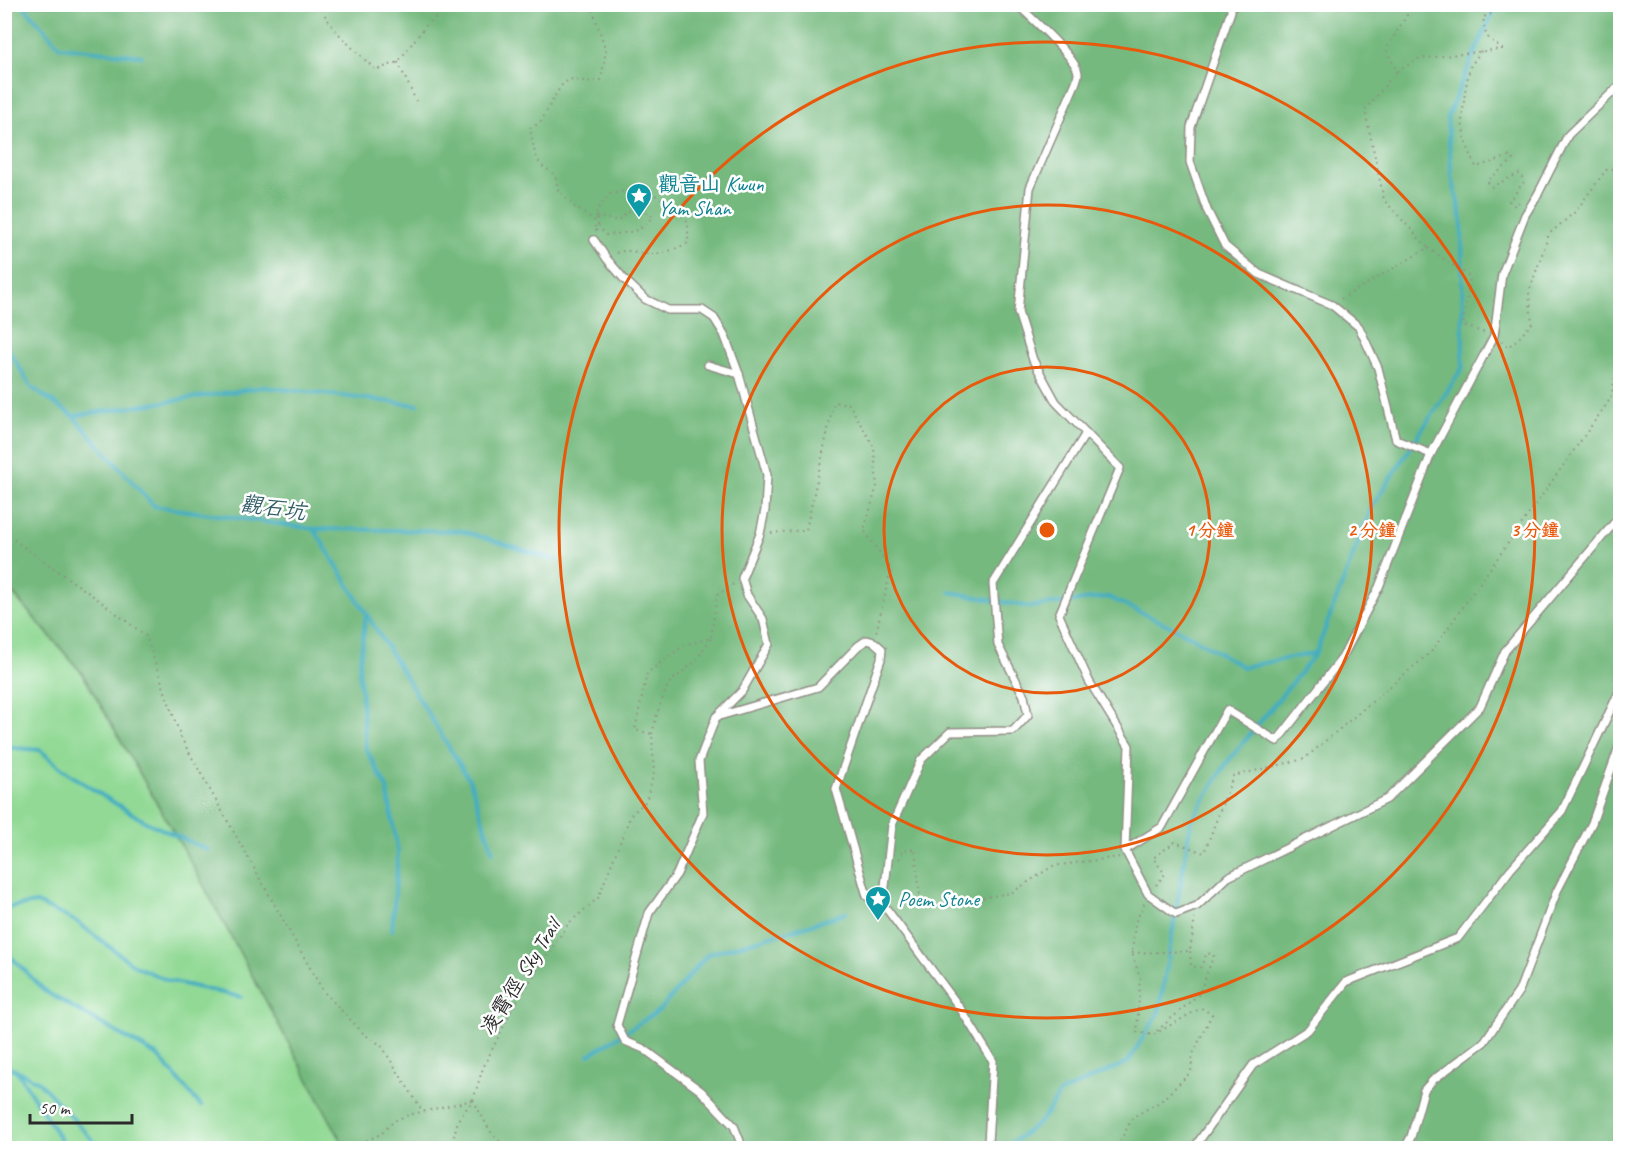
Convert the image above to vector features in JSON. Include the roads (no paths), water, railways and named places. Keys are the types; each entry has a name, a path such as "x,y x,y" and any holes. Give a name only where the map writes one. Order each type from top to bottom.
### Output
{"lane":[{"path":"1017,4 1073,62 1078,72 1076,82 1030,188 1018,312 1033,360 1056,402 1120,468 1059,615 1089,681 1129,746 1127,853 1148,894 1176,914 1197,906 1228,877 1387,799 1480,707 1505,651 1620,516"},
{"path":"1231,4 1231,11 1191,127 1190,162 1207,210 1225,246 1259,274 1332,305 1359,327 1378,368 1396,440 1431,454"},
{"path":"1127,853 1162,827 1227,710 1277,741 1342,658 1379,587 1431,454 1494,336 1502,274 1525,215 1568,135 1620,85"},
{"path":"594,240 624,279 645,299 668,310 702,310 714,318 724,334 739,374 767,476 765,510 760,534 742,578 747,595 763,619 769,644 742,691 716,717 699,761 703,813 677,874 649,913 617,1024 625,1041 644,1049 701,1091 734,1126 740,1142 739,1149"},
{"path":"708,365 739,374"},
{"path":"883,904 892,825 921,760 950,732 1013,731 1028,715 1024,696 998,645 993,584 1086,433"},
{"path":"716,717 818,687 858,646 867,640 874,642 882,649 881,659 836,789 867,896 883,904 960,1008 993,1061 988,1143 993,1149"},
{"path":"1194,1149 1253,1065 1308,1030 1346,982 1458,938 1510,870 1562,811 1620,690"},
{"path":"1405,1149 1412,1137 1424,1090 1433,1080 1484,1042 1519,991 1557,891 1592,823 1620,744"}],"waterway":[{"path":"22,4 60,47 142,56"},
{"path":"1005,1148 1041,1121 1060,1093 1128,1062 1159,1012 1191,821 1226,764 1316,653 1371,508 1463,367 1462,220 1452,177 1447,117 1497,4"},
{"name":"觀石坑","path":"4,342 31,387 73,416 154,506 314,529 470,781 493,852"},
{"path":"73,416 264,387 418,405"},
{"path":"314,529 462,531 555,560"},
{"path":"950,592 1029,607 1108,597 1187,634 1243,667 1315,653"},
{"path":"366,614 359,668 366,749 387,788 398,853 392,930"},
{"path":"4,747 40,750 62,769 146,822 208,850"},
{"path":"4,908 37,903 77,922 135,966 169,981 241,997"},
{"path":"589,1055 660,1010 708,954 846,913"},
{"path":"4,950 46,992 158,1056 201,1106"},
{"path":"4,1066 39,1082 100,1148"},
{"path":"17,1071 66,1148"}],"place":[{"name":"觀音山 Kwun Yam Shan","path":"639,219"},
{"name":"Poem Stone","path":"878,922"}]}
